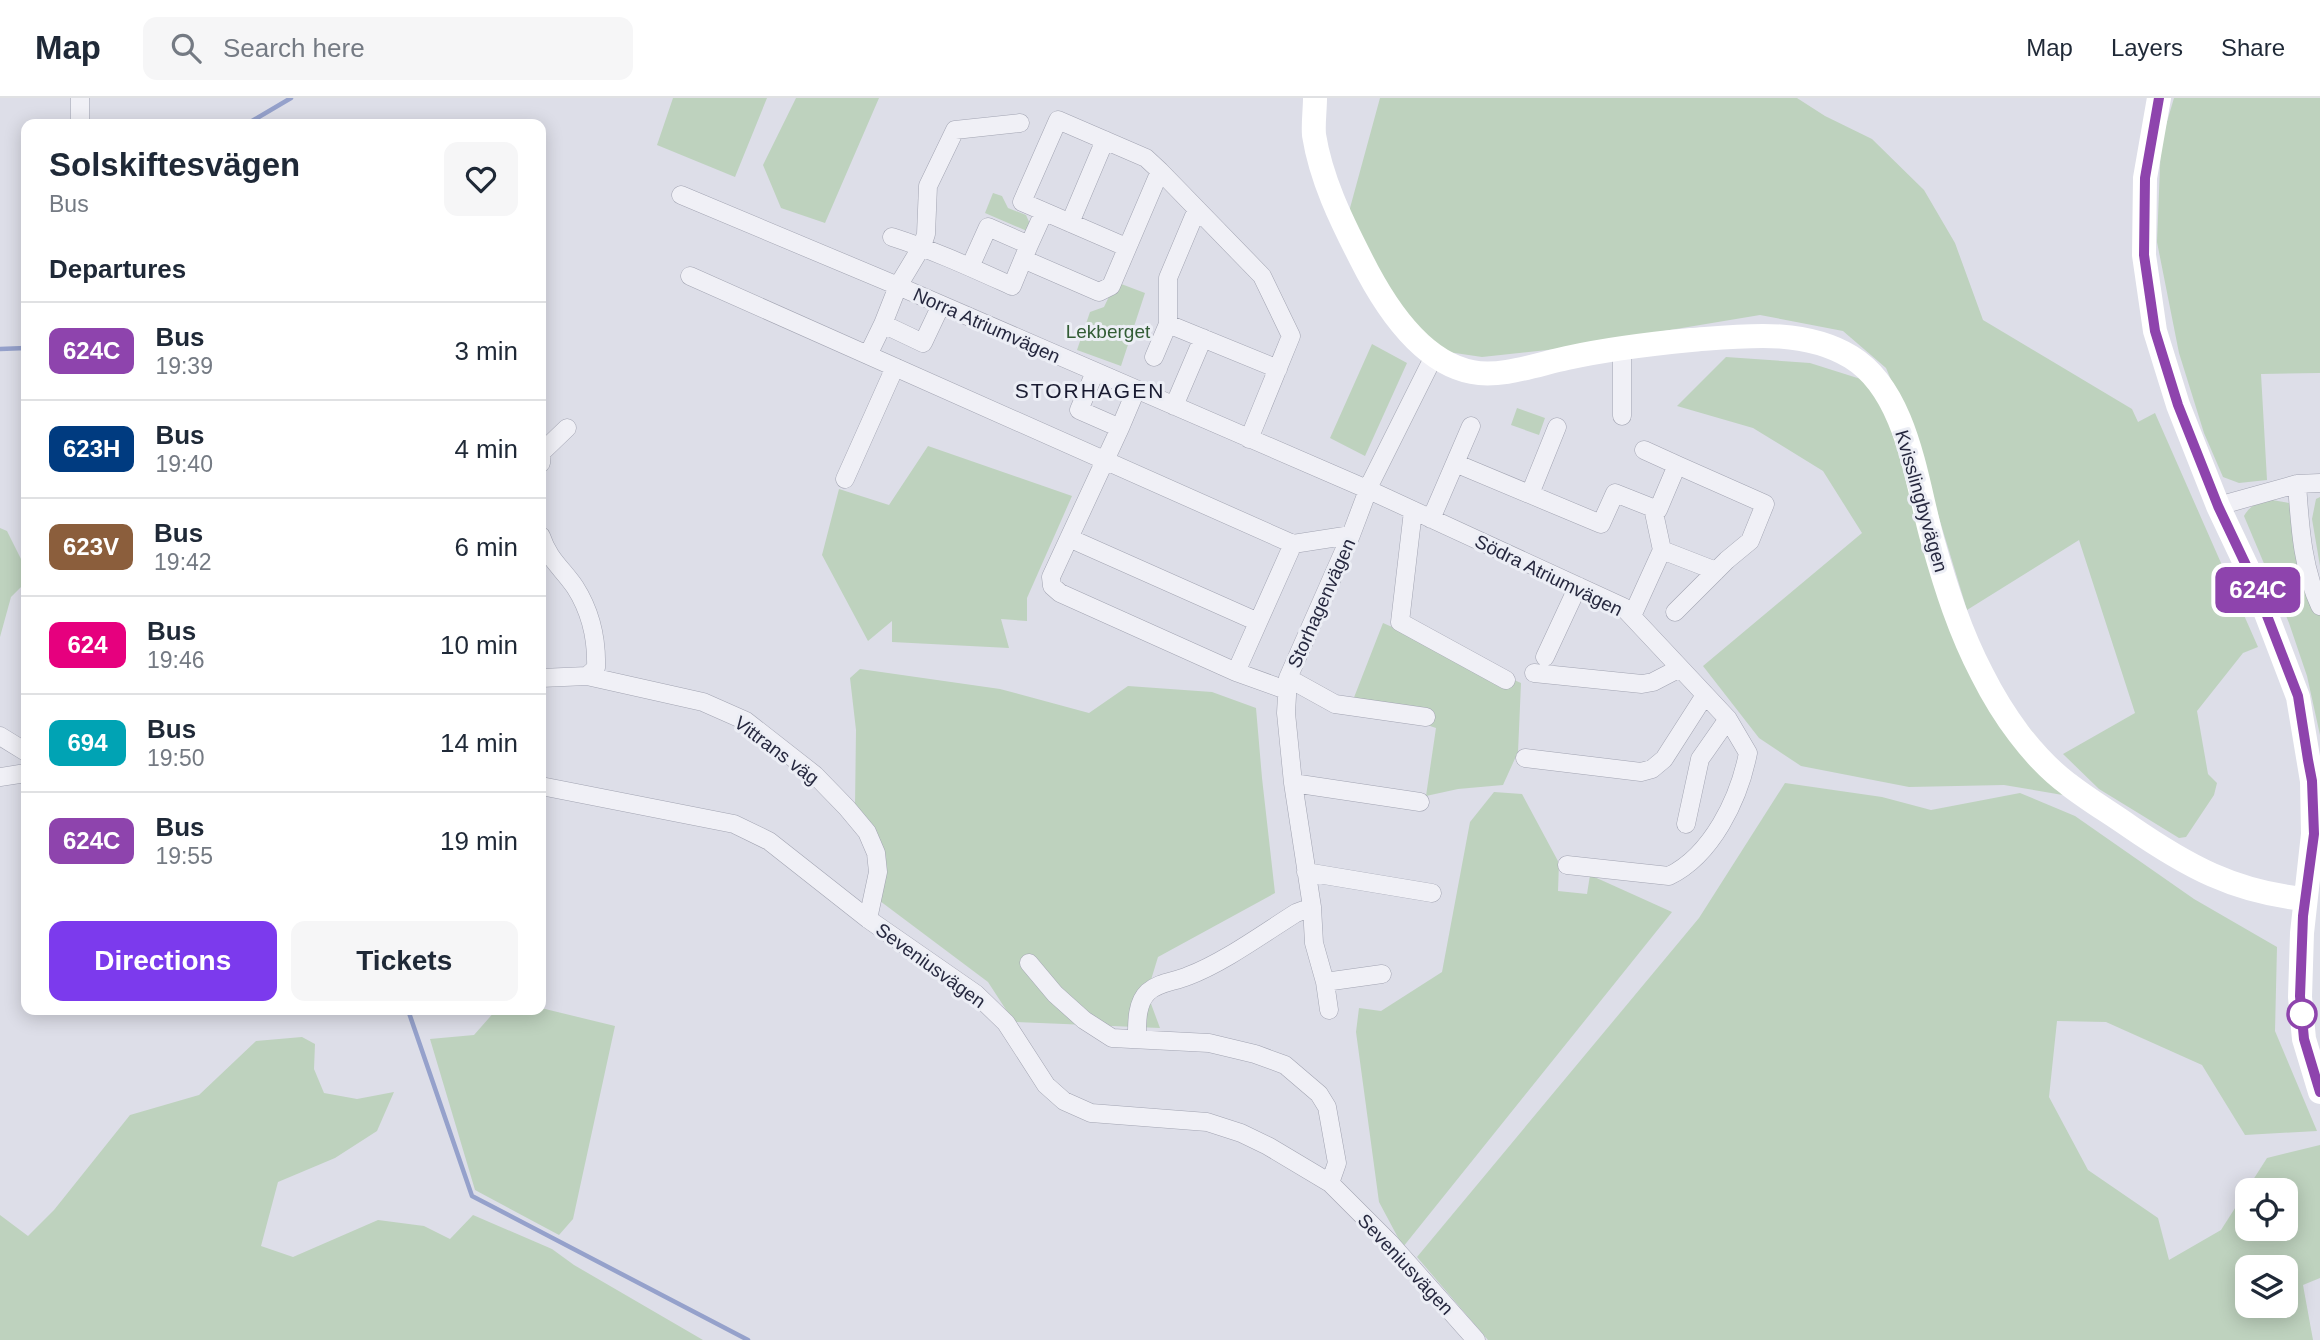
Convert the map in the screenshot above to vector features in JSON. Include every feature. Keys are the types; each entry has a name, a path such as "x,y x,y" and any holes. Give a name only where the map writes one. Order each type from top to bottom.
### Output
{"street":[{"path":"80,98 80,119"},
{"name":"Kvisslingbyvägen","path":"1315,98 1314,132 1324,179 1348,235 1378,294 1406,330 1434,356 1472,372 1499,372 1622,346 1751,335 1786,337 1822,345 1851,357 1873,375 1896,411 1910,452 1955,616 1982,676 2011,723 2044,762 2067,783 2164,850 2234,886 2305,899"},
{"path":"2159,98 2145,178 2144,255 2155,331 2178,405 2218,506 2254,582 2298,696 2312,794 2314,834 2305,899 2300,996 2304,1039 2320,1092"},
{"path":"1126,247 1022,202 1058,120 1146,158 1262,276 1291,336 1249,439"},
{"path":"869,355 898,286 922,246 926,234 928,186 956,130 1020,122"},
{"path":"1070,223 1105,140"},
{"path":"970,267 988,227 1026,252 1099,292 1111,286 1160,171"},
{"name":"Norra Atriumvägen","path":"681,195 1369,490"},
{"path":"1154,357 1168,324 1168,278 1197,209"},
{"path":"892,237 922,246 1012,286 1044,212"},
{"path":"690,276 1293,544 1351,535"},
{"path":"845,480 902,370 924,340 941,305"},
{"path":"883,324 923,343 924,340"},
{"path":"1168,324 1278,369"},
{"path":"1174,406 1203,338"},
{"path":"1622,346 1622,416"},
{"name":"Storhagenvägen","path":"1329,1010 1325,982 1314,943 1312,907 1293,783 1286,713 1287,684 1371,482 1434,356"},
{"path":"1095,372 1079,410 1120,428"},
{"path":"1136,390 1051,577 1052,586 1060,593 1236,672 1287,684 1335,704 1426,717"},
{"path":"1431,519 1471,426"},
{"path":"1530,494 1557,427"},
{"path":"546,448 567,428"},
{"path":"1644,450 1765,504 1750,541 1675,612"},
{"path":"1455,463 1601,524 1615,493 1658,510 1676,465"},
{"path":"2218,506 2297,484 2320,483"},
{"path":"2297,484 2301,539 2310,585 2320,606"},
{"name":"Södra Atriumvägen","path":"1369,490 1623,607 1728,719 1748,753 1752,773 1701,851 1682,870 1669,876 1567,865"},
{"path":"1632,616 1662,550 1653,508"},
{"path":"1413,511 1400,622 1506,680"},
{"path":"1069,538 1258,622"},
{"path":"1236,672 1293,544"},
{"path":"1662,550 1716,571"},
{"path":"546,552 575,587 589,615 596,648 596,668 587,676"},
{"path":"1545,657 1578,586"},
{"path":"1534,673 1642,684 1653,682 1680,667"},
{"name":"Vittrans väg","path":"546,678 587,676 703,702 746,721 815,775 867,832 876,853 878,872 868,919"},
{"path":"1525,758 1641,772 1652,769 1664,759 1705,695"},
{"path":"1686,824 1700,759 1728,719"},
{"path":"0,736 21,749"},
{"path":"0,777 21,774"},
{"path":"1293,783 1420,802"},
{"name":"Seveniusvägen","path":"546,787 734,824 769,842 868,919 976,994 1006,1023 1046,1085 1064,1101 1091,1113 1207,1122 1241,1133 1268,1146 1331,1183 1390,1243 1476,1340"},
{"path":"1306,872 1432,893"},
{"path":"1137,1039 1137,1021 1147,993 1164,982 1188,976 1296,913 1312,907"},
{"path":"1029,963 1055,994 1084,1020 1112,1038 1209,1043 1255,1054 1285,1065 1319,1094 1327,1107 1337,1163 1331,1183"},
{"path":"1325,982 1382,974"}],"green space":[{"path":"673,98 767,98 735,177 657,145"},
{"path":"796,98 879,98 825,223 781,208 763,165"},
{"path":"1380,98 1797,98 1825,116 1872,139 1924,190 1955,243 1983,320 2132,409 2138,422 2155,413 2258,647 2243,653 2197,711 2208,774 2217,783 2214,795 2186,837 2179,838 2099,789 2063,754 2135,713 2079,540 1967,610 1912,429 1886,368 1843,331 1760,315 1556,349 1482,357 1428,349 1347,219"},
{"path":"2174,98 2320,98 2320,373 2261,374 2267,480 2239,483 2223,477 2204,433 2179,353 2157,242 2161,142"},
{"path":"993,193 1002,196 1008,208 1026,215 1030,224 1027,231 985,213"},
{"name":"Lekberget","path":"1116,282 1145,293 1121,366 1077,350 1090,312 1104,307"},
{"path":"1372,344 1407,363 1365,456 1330,438"},
{"path":"1726,357 1810,363 1867,381 1885,413 1925,521 1948,626 2086,799 2004,785 1909,787 1801,766 1759,738 1703,666 1862,533 1823,471 1753,428 1677,406"},
{"path":"1517,408 1545,418 1539,435 1511,425"},
{"path":"928,446 1072,496 1027,598 1027,621 1001,619 1009,648 892,642 892,621 868,641 822,555 839,489 889,505"},
{"path":"2320,497 2320,566 2312,519 2316,499"},
{"path":"2272,500 2289,503 2305,580 2320,616 2320,735 2307,676 2289,623 2244,516 2256,504"},
{"path":"0,528 7,531 21,559 21,587 11,597 0,637"},
{"path":"1383,623 1521,683 1518,752 1503,785 1458,789 1426,796 1436,728 1353,700"},
{"path":"860,669 1000,689 1089,713 1128,686 1212,692 1256,708 1275,893 1158,957 1147,993 1160,1028 1014,1022 988,982 872,895 871,862 855,807 856,730 850,678"},
{"path":"1785,783 1882,797 1931,810 2020,793 2075,816 2194,899 2277,947 2275,1031 2317,1131 2245,1135 2202,1065 2106,1022 2057,1021 2049,1097 2088,1170 2158,1218 2169,1260 2221,1230 2235,1208 2235,1241 2298,1241 2298,1178 2254,1178 2267,1158 2320,1145 2320,1278 2303,1285 2313,1340 1488,1340 1417,1257 1699,918"},
{"path":"1494,792 1522,794 1559,863 1558,891 1587,894 1590,875 1672,912 1403,1247 1379,1202 1356,1032 1359,1008 1381,1011 1442,972 1470,822"},
{"path":"546,1009 615,1026 573,1219 559,1235 475,1190 430,1039 474,1035 492,1015 546,1015"},
{"path":"302,1037 315,1044 314,1069 324,1093 357,1099 394,1092 377,1131 335,1158 278,1182 261,1246 293,1257 378,1220 424,1226 450,1239 473,1215 552,1249 574,1265 703,1340 0,1340 0,1215 28,1236 54,1210 130,1115 199,1095 256,1041"}],"waterway":[{"path":"255,119 291,98"},
{"path":"0,349 21,348"},
{"path":"410,1015 472,1196 748,1340"}],"bus line":[{"name":"624C","path":"2159,98 2145,178 2144,255 2155,331 2178,405 2218,506 2254,582 2298,696 2312,781 2314,834 2303,916 2300,996 2304,1039 2320,1092"}],"district":[{"name":"STORHAGEN","path":"1090,391"}]}
